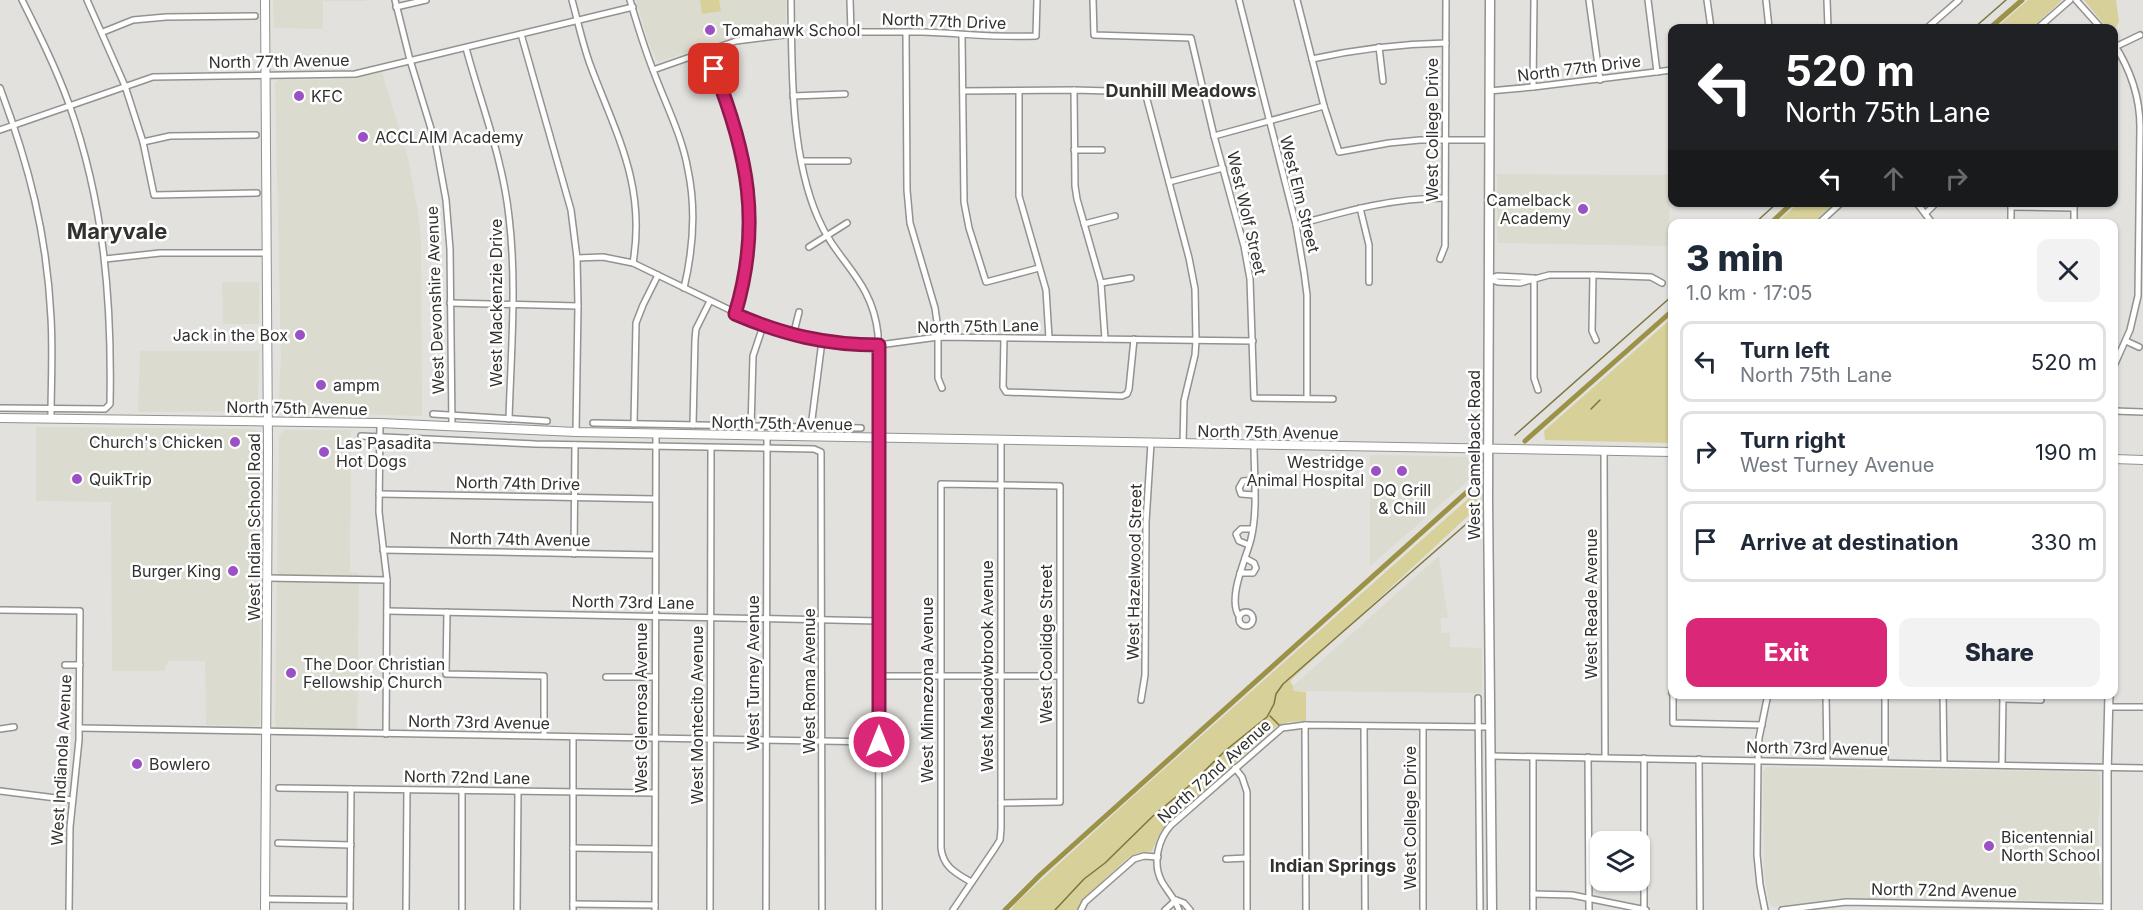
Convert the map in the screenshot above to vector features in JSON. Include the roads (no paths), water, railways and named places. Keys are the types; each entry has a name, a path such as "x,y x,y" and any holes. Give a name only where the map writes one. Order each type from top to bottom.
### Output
{"main road":[{"name":"West Indian School Road","path":"265,0 268,421 265,910"},
{"name":"West Camelback Road","path":"1490,0 1488,449 1492,910"},
{"name":"North 75th Avenue","path":"0,418 380,423 576,432 879,439 1668,452"},
{"path":"2118,459 2143,460"}],"street":[{"path":"0,408 105,409 109,407 111,332 105,259 92,183 69,106 50,57 22,0"},
{"path":"87,0 125,86 143,142 154,195 256,193"},
{"name":"West Devonshire Avenue","path":"395,0 436,146 446,200 450,249 452,426"},
{"path":"396,7 426,0"},
{"path":"572,0 590,65 628,163 636,203 637,229 633,263"},
{"path":"630,0 653,70 678,132 688,169 692,226 691,253 684,288"},
{"path":"791,0 793,96 802,161 816,214 827,236 867,292 877,324 879,345 879,910"},
{"name":"North 77th Drive","path":"850,0 851,32 962,36 1036,36 1037,0"},
{"name":"West Wolf Street","path":"1093,0 1094,35 1191,38 1214,136 1244,246 1250,279 1254,398 1307,398"},
{"name":"West Elm Street","path":"1239,0 1296,225 1307,295 1307,398"},
{"path":"1296,0 1324,106 1339,152 1389,143 1489,140"},
{"name":"West College Drive","path":"1440,259 1445,246 1446,0"},
{"path":"1533,87 1534,0"},
{"path":"1589,0 1600,80"},
{"path":"1648,0 1657,72"},
{"path":"1707,0 1710,24"},
{"path":"1766,0 1769,24"},
{"path":"1827,0 1828,24"},
{"path":"1932,24 1959,0"},
{"path":"2043,24 2070,0"},
{"path":"2076,0 2097,24"},
{"name":"North 77th Avenue","path":"0,130 153,77 348,74 633,7"},
{"path":"103,32 133,20 166,17 255,16"},
{"path":"906,33 907,190 910,223 934,308 938,336 938,378 942,388"},
{"path":"521,34 571,210 577,258 576,432"},
{"path":"653,70 736,41 791,34"},
{"path":"2118,43 2140,35"},
{"path":"962,36 964,202 969,228 986,282 1039,268"},
{"path":"1312,59 1347,51 1410,43 1446,43"},
{"path":"1379,47 1383,81"},
{"name":"West Mackenzie Drive","path":"466,48 503,175 510,217 512,304 509,419"},
{"path":"706,50 738,136 749,195 749,254 744,285 735,314"},
{"path":"2118,53 2134,86 2141,127 2138,296 2134,317 2118,358"},
{"name":"North 77th Drive","path":"1489,91 1668,71"},
{"path":"0,88 31,179 47,269 52,320 51,418"},
{"path":"963,91 1074,90 1145,93 1193,276 1196,341 1184,401 1183,444"},
{"path":"1074,90 1075,186 1101,283 1105,339"},
{"path":"1019,92 1019,196 1046,290 1049,338"},
{"path":"793,96 845,94"},
{"path":"1214,136 1324,106"},
{"path":"143,142 170,136 256,135"},
{"path":"1074,150 1102,150"},
{"path":"802,161 848,161"},
{"path":"1169,182 1223,168"},
{"path":"1296,225 1360,208 1416,198 1445,198"},
{"path":"1823,219 1837,207"},
{"path":"1921,207 1930,219"},
{"path":"1926,213 1932,207"},
{"path":"1360,208 1369,245 1369,282"},
{"path":"1084,224 1115,216"},
{"path":"809,247 847,223"},
{"path":"105,259 160,253 267,253"},
{"name":"North 75th Lane","path":"577,258 603,257 633,263 763,326 793,336 822,341 879,345 938,336 1252,341"},
{"path":"634,424 636,323 658,275"},
{"path":"1488,279 1497,276 1534,278 1549,275 1593,275 1651,277 1662,283"},
{"path":"1593,275 1592,331 1596,340"},
{"path":"1101,283 1131,278"},
{"path":"1534,278 1534,378 1538,390"},
{"path":"693,425 696,328 710,301"},
{"path":"450,303 578,306"},
{"path":"793,336 799,312"},
{"path":"751,436 753,356 763,326"},
{"path":"1004,338 1003,387 1006,392 1122,396 1127,394 1129,389 1134,339"},
{"path":"811,428 822,341"},
{"path":"2126,341 2139,347"},
{"path":"1307,398 1333,399"},
{"path":"2118,411 2143,412"},
{"path":"433,414 547,421"},
{"path":"380,423 381,533 387,580 386,734"},
{"name":"North 75th Avenue","path":"593,423 861,428"},
{"name":"West Glenrosa Avenue","path":"655,908 656,434"},
{"name":"North 75th Avenue","path":"360,436 821,452"},
{"name":"West Turney Avenue","path":"766,910 767,436"},
{"name":"West Meadowbrook Avenue","path":"953,910 1000,840 1001,441"},
{"name":"West Hazelwood Street","path":"1141,700 1146,675 1146,522 1151,443"},
{"path":"574,554 575,445"},
{"path":"1239,616 1236,608 1240,573 1252,529 1254,445"},
{"name":"West Montecito Avenue","path":"710,910 711,448"},
{"name":"West Reade Avenue","path":"1604,451 1605,757"},
{"name":"West Roma Avenue","path":"821,452 822,910"},
{"path":"1254,480 1243,481 1239,486 1241,494 1254,495"},
{"name":"West Minnezona Avenue","path":"971,882 951,870 942,855 941,484 1000,485"},
{"name":"West Coolidge Street","path":"1000,485 1060,486 1060,802 1001,803"},
{"name":"North 74th Drive","path":"380,494 655,499"},
{"path":"1249,545 1237,539 1236,534 1241,529 1252,529"},
{"name":"North 74th Avenue","path":"383,550 655,555"},
{"path":"1240,573 1248,575 1255,572 1254,562 1245,558"},
{"path":"267,578 387,580"},
{"name":"West Indianola Avenue","path":"0,610 80,611 79,729 70,827 69,910"},
{"name":"North 73rd Lane","path":"387,611 879,621"},
{"path":"447,612 446,674 544,675 544,736"},
{"path":"65,665 80,665"},
{"path":"879,676 1059,676"},
{"path":"606,677 655,677"},
{"path":"1478,698 1480,910"},
{"path":"1672,699 1673,723 1762,725"},
{"path":"1765,910 1757,855 1758,760 1767,699"},
{"path":"1826,699 1827,761"},
{"path":"1885,699 1885,762"},
{"path":"1944,699 1944,763"},
{"path":"2002,699 2002,764"},
{"path":"2028,699 2041,700"},
{"path":"2107,908 2109,699"},
{"path":"2109,707 2143,707"},
{"path":"1306,910 1305,725 1490,727"},
{"name":"North 72nd Avenue","path":"1158,856 1166,831 1235,768 1282,728 1305,725"},
{"path":"1364,726 1365,910"},
{"path":"0,729 14,727"},
{"name":"West College Drive","path":"1423,727 1423,910"},
{"name":"North 73rd Avenue","path":"79,729 766,742 879,742"},
{"path":"573,737 573,907 655,908"},
{"name":"North 73rd Avenue","path":"1490,756 2143,768"},
{"path":"1533,757 1533,910"},
{"path":"1588,757 1589,910"},
{"path":"1533,894 1589,897 1645,910 1644,758"},
{"path":"1699,759 1700,910"},
{"path":"1235,768 1246,784 1247,910"},
{"name":"North 72nd Lane","path":"279,788 655,793"},
{"path":"350,910 351,789"},
{"path":"406,910 407,790"},
{"path":"462,790 462,910"},
{"path":"0,791 72,800"},
{"path":"518,791 518,910"},
{"path":"278,843 351,844"},
{"path":"573,848 655,849"},
{"path":"1081,910 1085,902 1134,859 1144,856 1158,856 1161,881 1176,900 1179,910"},
{"path":"1226,859 1247,858"},
{"path":"265,899 350,900"},
{"path":"1165,910 1176,900"},
{"path":"1176,900 1184,903 1190,910"},
{"name":"North 72nd Avenue","path":"1782,910 1846,902 1936,907 2107,908"},
{"path":"1880,903 1881,910"}],"waterway":[{"path":"1979,24 2006,0"},
{"path":"1995,24 2022,0"},
{"path":"1759,219 1773,207"},
{"path":"1775,219 1788,207"},
{"path":"1515,435 1668,300"},
{"path":"1525,441 1668,315"},
{"path":"1591,409 1600,400"},
{"path":"1005,910 1040,875 1478,482"},
{"path":"1055,910 1084,879 1105,863 1153,816 1189,786 1226,750 1267,717 1276,694 1283,684 1472,519"},
{"path":"1270,716 1281,727"}],"place":[{"name":"Tomahawk School","path":"710,30"},
{"name":"KFC","path":"299,96"},
{"name":"ACCLAIM Academy","path":"363,137"},
{"name":"Camelback Academy","path":"1583,209"},
{"name":"Jack in the Box","path":"300,335"},
{"name":"ampm","path":"321,385"},
{"name":"Church's Chicken","path":"235,442"},
{"name":"Las Pasadita Hot Dogs","path":"324,452"},
{"name":"Westridge Animal Hospital","path":"1376,471"},
{"name":"DQ Grill & Chill","path":"1402,471"},
{"name":"QuikTrip","path":"77,479"},
{"name":"Burger King","path":"233,571"},
{"name":"The Door Christian Fellowship Church","path":"291,673"},
{"name":"Bowlero","path":"137,764"},
{"name":"Bicentennial North School","path":"1989,846"}],"district":[{"name":"Dunhill Meadows","path":"1181,91"},
{"name":"Maryvale","path":"117,231"},
{"name":"Indian Springs","path":"1333,866"}]}
